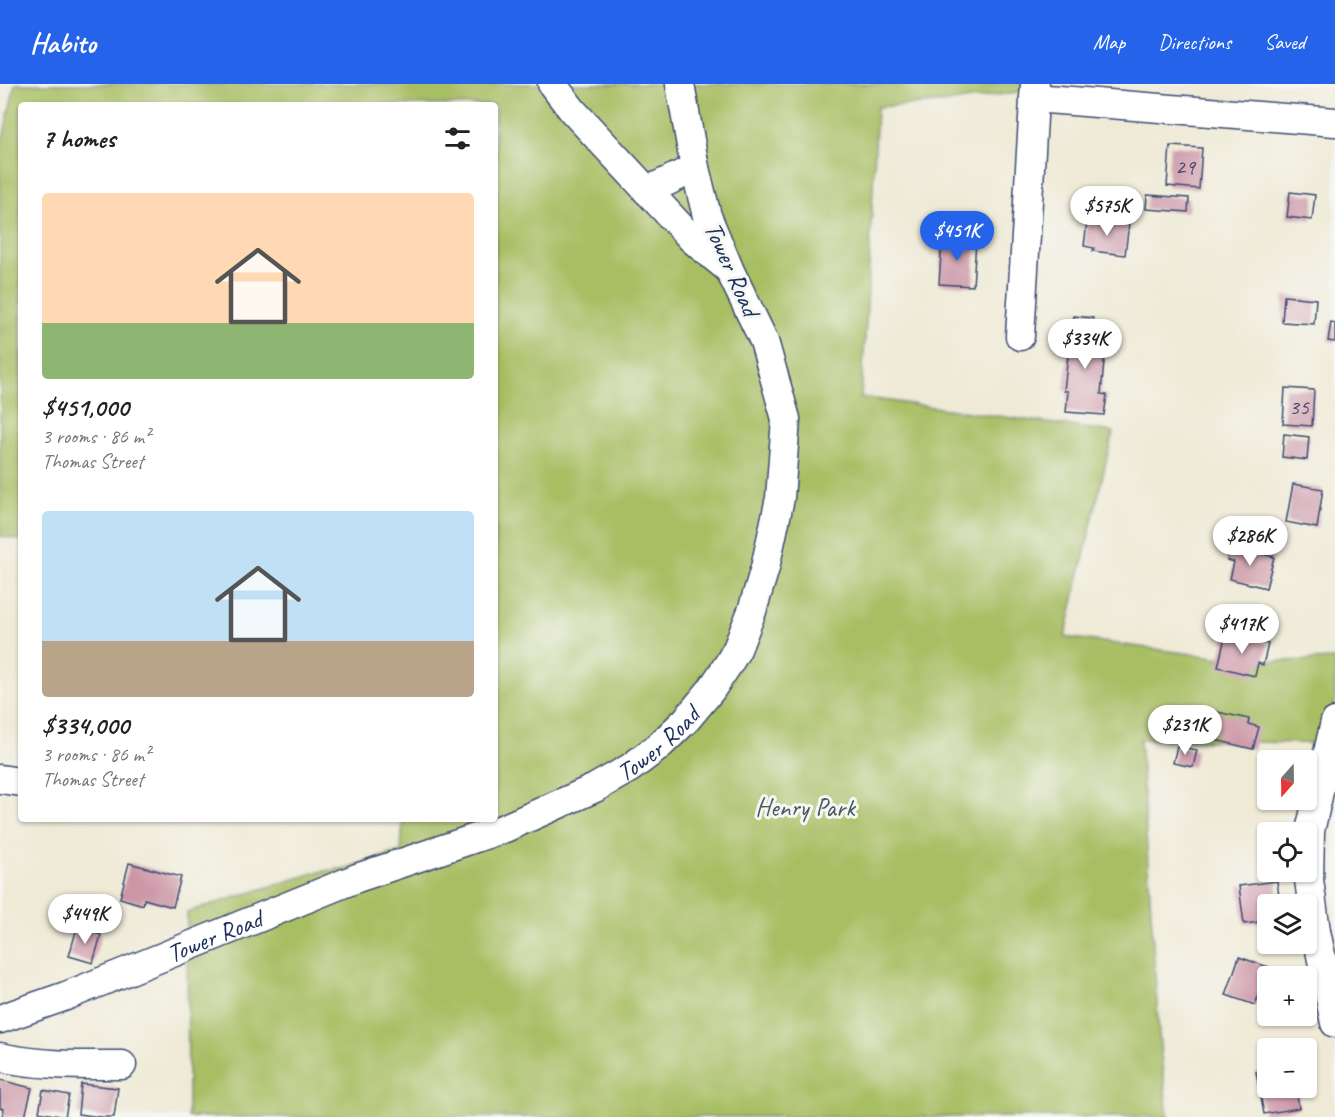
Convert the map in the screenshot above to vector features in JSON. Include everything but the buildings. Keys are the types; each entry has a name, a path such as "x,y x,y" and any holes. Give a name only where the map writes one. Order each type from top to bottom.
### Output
{"street":[{"path":"552,84 573,111 692,239 730,271"},
{"name":"Tower Road","path":"0,1019 66,996 357,878 505,828 545,811 613,778 645,757 673,734 711,690 736,649 752,611 760,584 780,498 786,419 764,341 730,271 707,216 695,168 680,84"},
{"path":"1020,336 1034,91 1335,122"},
{"path":"647,191 695,168"},
{"path":"1335,722 1310,831 1309,880 1316,931 1335,1023"},
{"path":"0,779 18,782"},
{"path":"0,1057 49,1064 122,1065"}],"green space":[{"name":"Henry Park","path":"15,84 1024,84 1024,91 952,102 877,107 861,397 1113,432 1065,637 1252,662 1335,659 1335,744 1140,739 1159,1036 1168,1117 188,1117 187,912 317,872 346,868 401,851 403,822 498,822 498,102 18,102 18,539 0,536 0,152"}]}
